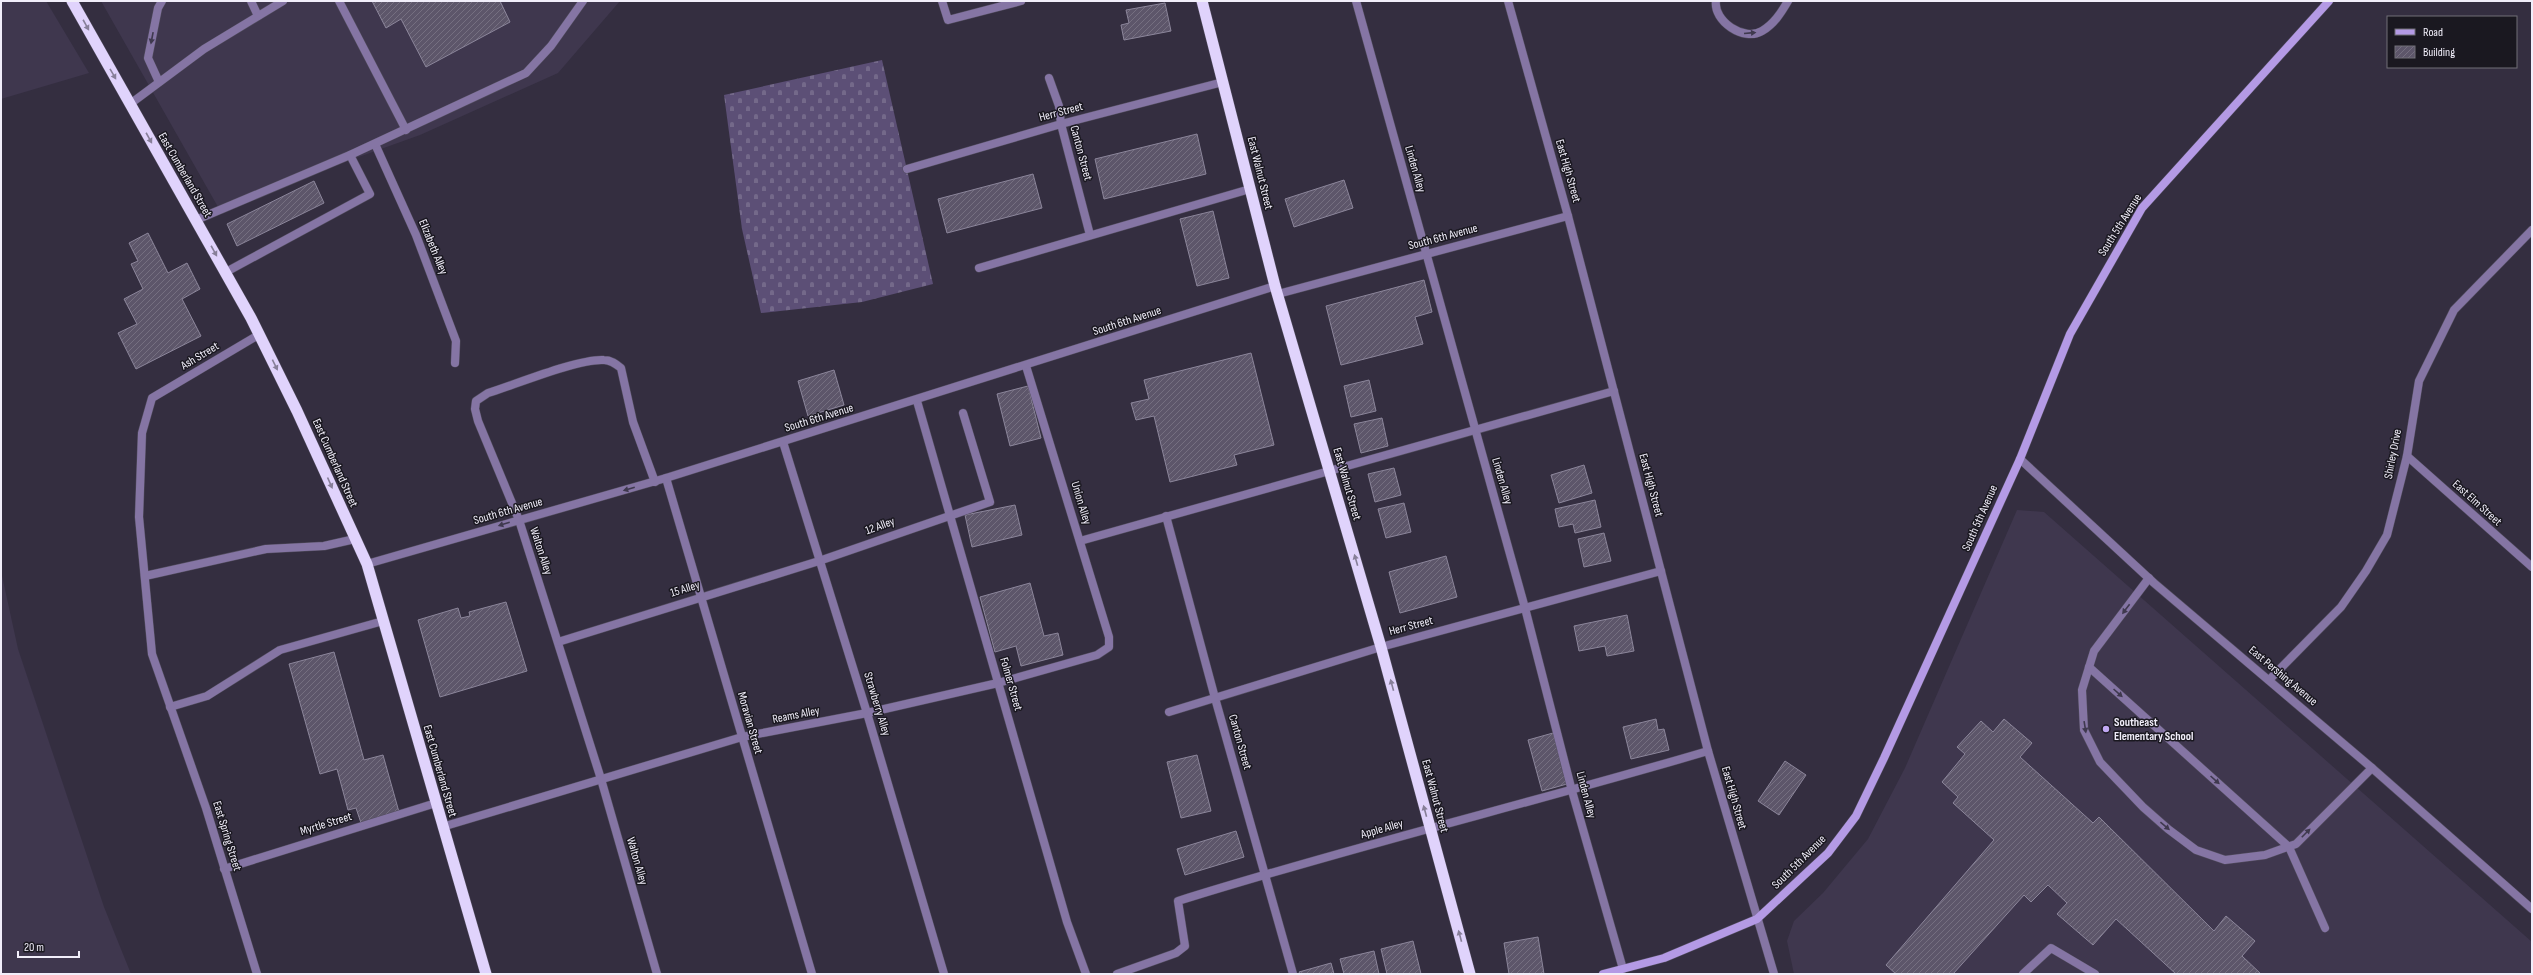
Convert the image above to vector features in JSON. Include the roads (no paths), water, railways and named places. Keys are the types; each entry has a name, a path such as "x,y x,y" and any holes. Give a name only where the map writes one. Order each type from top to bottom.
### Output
{"highway":[{"name":"East Walnut Street","path":"1202,1 1276,290 1381,647 1470,974"},
{"name":"East Cumberland Street","path":"75,3 99,50 260,334 366,564 486,974"}],"main road":[{"name":"South 5th Avenue","path":"1603,974 1664,958 1757,919 1828,853 1856,816 2020,459 2070,334 2142,208 2329,1"}],"street":[{"path":"159,82 148,58 158,8 162,1"},
{"path":"251,1 258,16"},
{"path":"129,101 159,82 204,49 283,1"},
{"path":"339,1 406,130"},
{"path":"196,220 375,144 526,73 551,46 583,1"},
{"path":"942,1 948,20 1000,4 1021,1"},
{"name":"Linden Alley","path":"1356,1 1526,608 1572,791 1623,969"},
{"name":"East High Street","path":"1508,1 1568,216 1708,751 1774,974"},
{"path":"1716,1 1725,23 1741,34 1761,32 1780,16 1788,1"},
{"name":"Canton Street","path":"1049,78 1059,106 1061,124 1090,235"},
{"name":"Herr Street","path":"907,169 1061,124 1223,82"},
{"name":"Elizabeth Alley","path":"375,144 416,235 456,341 455,362"},
{"path":"226,272 370,194 350,155"},
{"path":"979,268 1250,189"},
{"name":"South 6th Avenue","path":"366,564 655,482 1026,366 1276,290 1427,254 1568,216"},
{"name":"Shirley Drive","path":"2269,680 2341,607 2366,571 2387,535 2407,456 2419,381 2454,310 2532,231"},
{"name":"Ash Street","path":"152,398 260,334"},
{"name":"Walton Alley","path":"655,482 633,422 621,368 605,360 585,362 488,393 476,401 475,409 478,421 519,520 558,642 601,779 657,974"},
{"name":"Union Alley","path":"1026,366 1109,637 1109,647"},
{"path":"1080,541 1614,391"},
{"name":"East Spring Street","path":"152,398 142,433 139,517 152,654 224,869 257,974"},
{"name":"Folmer Street","path":"917,401 1068,922 1086,974"},
{"name":"12 Alley","path":"819,560 949,514 990,502 964,413"},
{"name":"Strawberry Alley","path":"783,442 867,713 944,974"},
{"name":"East Elm Street","path":"2407,456 2532,567"},
{"name":"East Pershing Avenue","path":"2020,459 2149,578 2372,768 2532,909"},
{"name":"Moravian Street","path":"666,478 812,974"},
{"name":"Canton Street","path":"1166,516 1215,698 1293,974"},
{"path":"145,576 266,549 324,546 355,539"},
{"name":"15 Alley","path":"558,642 819,560"},
{"name":"Herr Street","path":"1169,712 1381,647 1661,572"},
{"path":"2149,578 2094,651 2082,690 2084,730 2100,762 2143,807 2196,850 2225,860 2265,855 2296,844 2372,768"},
{"path":"170,707 207,696 280,650 383,621"},
{"name":"Reams Alley","path":"442,827 742,737 867,713 998,683 1098,655 1109,647"},
{"path":"2089,667 2289,847 2325,928"},
{"name":"Apple Alley","path":"1118,974 1176,953 1185,946 1178,901 1265,874 1430,828 1572,791 1708,751"},
{"name":"Myrtle Street","path":"224,869 436,803"},
{"path":"2024,974 2051,948 2095,974"}],"place":[{"name":"Southeast Elementary School","path":"2106,729"}]}
